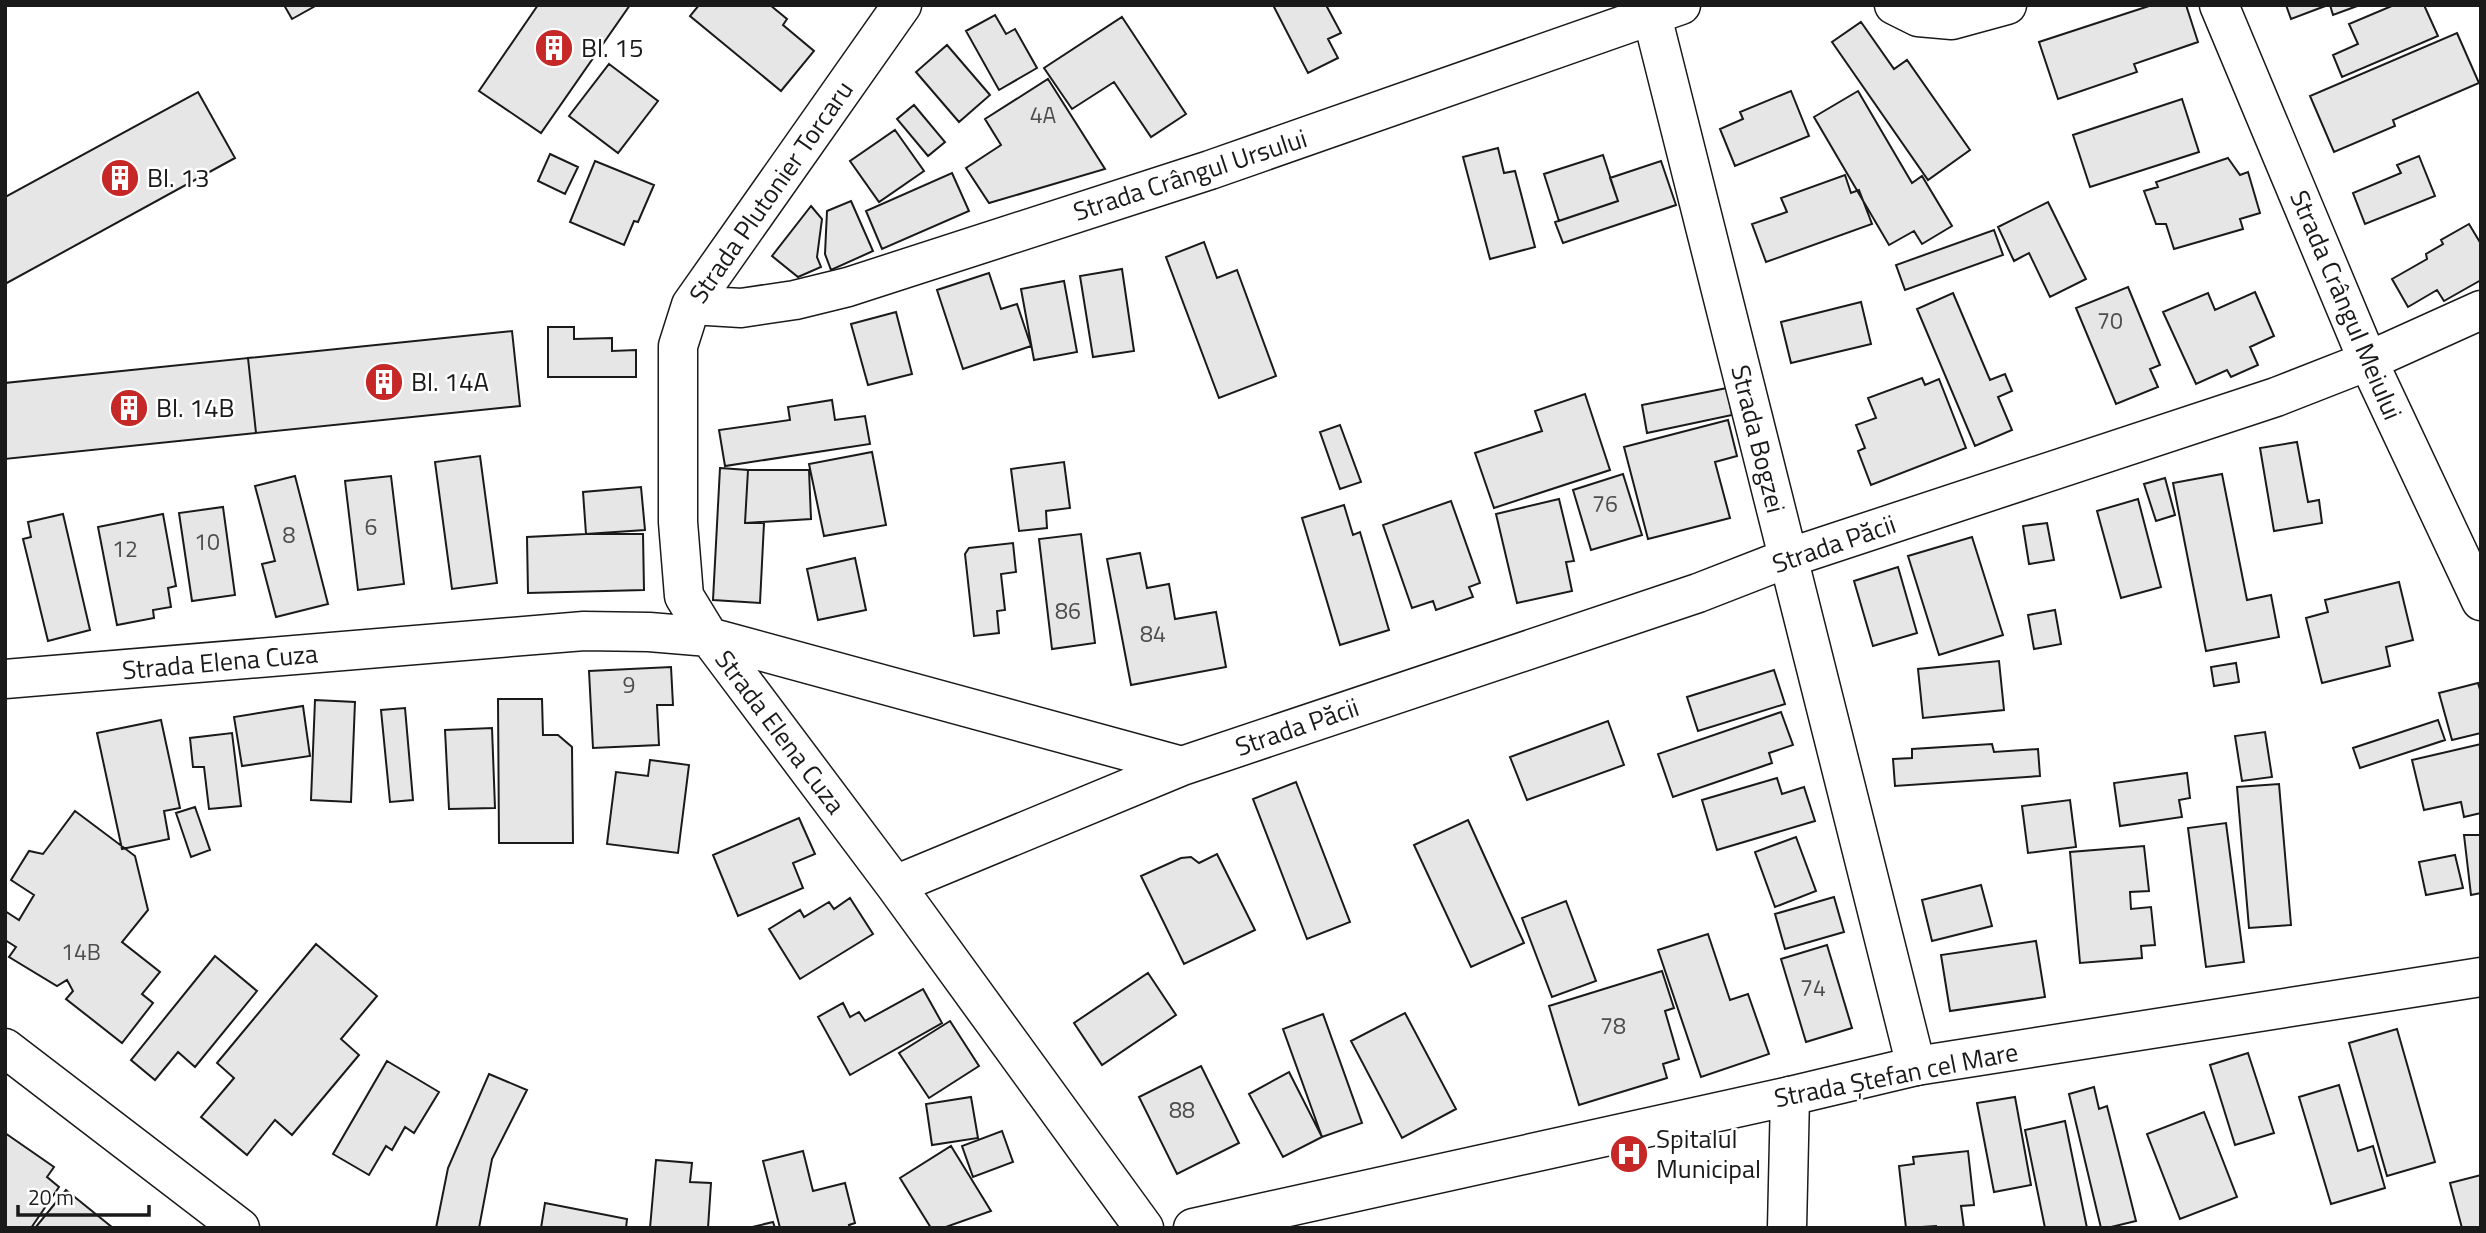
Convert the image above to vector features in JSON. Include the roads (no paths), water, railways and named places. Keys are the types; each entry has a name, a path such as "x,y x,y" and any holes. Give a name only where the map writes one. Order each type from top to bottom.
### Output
{"street":[{"name":"Strada Plutonier Torcaru","path":"709,637 684,596 678,522 678,346 691,305 902,5"},
{"path":"1894,5 1918,16 1952,20 2007,5"},
{"name":"Strada Crângul Meiului","path":"2219,5 2368,360 2481,601"},
{"name":"Strada Crângul Ursului","path":"691,305 741,308 795,300 848,287 1210,170 1667,10"},
{"name":"Strada Bogzei","path":"1667,10 1788,558 1916,1066"},
{"name":"Strada Păcii","path":"895,885 1182,766 1698,593 1788,558 2276,397 2481,310"},
{"name":"Strada Elena Cuza","path":"5,679 584,631 649,632 709,637 895,885 1144,1228"},
{"path":"709,637 1182,766"},
{"name":"Strada Ștefan cel Mare","path":"1193,1228 1916,1066 2481,977"},
{"path":"5,1048 240,1228"},
{"path":"1787,1228 1790,1096"}],"place":[{"name":"Bl. 15","path":"554,48"},
{"name":"Bl. 13","path":"120,178"},
{"name":"Bl. 14A","path":"384,382"},
{"name":"Bl. 14B","path":"129,408"},
{"name":"Spitalul Municipal","path":"1629,1154"}]}
